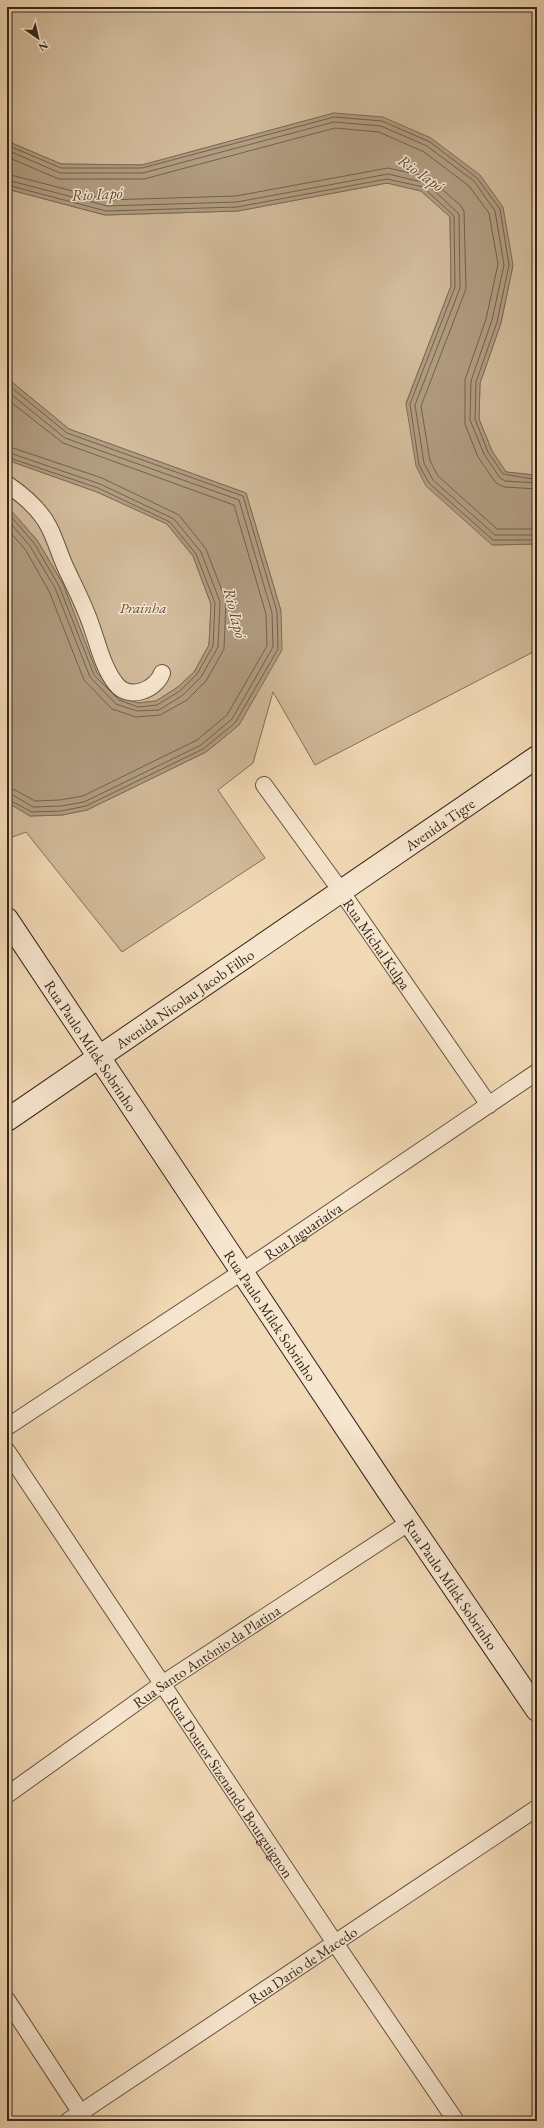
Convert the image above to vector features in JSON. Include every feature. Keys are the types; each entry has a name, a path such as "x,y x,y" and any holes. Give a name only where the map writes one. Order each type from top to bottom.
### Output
{"street":[{"path":"7,484 25,495 49,526 91,624 107,670 116,685 130,693 143,691 153,686 160,680 162,673"},
{"name":"Avenida Tigre","path":"341,891 537,757"},
{"name":"Rua Michal Kulpa","path":"264,785 341,891 489,1105"},
{"name":"Avenida Nicolau Jacob Filho","path":"7,1120 341,891"},
{"name":"Rua Paulo Milek Sobrinho","path":"7,919 537,1710"},
{"name":"Rua Jaguariaíva","path":"7,1428 243,1272 537,1072"},
{"name":"Rua Doutor Sizenando Bourguignon","path":"7,1451 335,1943 456,2121"},
{"name":"Rua Santo Antônio da Platina","path":"7,1795 162,1684 410,1522"},
{"name":"Rua Dario de Macedo","path":"78,2118 537,1808"},
{"path":"7,2000 78,2118"}],"green space":[{"path":"7,7 537,7 537,470 534,475 506,472 492,451 479,419 480,383 501,323 513,265 334,113 142,165 61,164 7,141"},
{"path":"387,183 421,191 450,216 451,286 406,403 492,545 537,544 537,650 315,765 273,692 253,763 218,790 265,858 122,952 26,832 7,839 7,802 30,816 62,815 87,810 206,752 239,725 257,690 281,611 246,493 69,429 7,378 7,189 105,215 238,211"},
{"name":"Prainha","path":"7,460 97,492 167,524 193,556 211,604 209,645 194,672 178,687 156,701 138,703 121,697 97,673 63,584 37,540 7,506"}],"water":[{"name":"Rio Iapó","path":"334,113 383,117 431,138 480,175 503,207 513,265 501,323 480,383 479,419 492,451 506,472 534,475 537,470 537,544 492,545 426,486 416,466 406,404 451,286 450,217 421,191 387,183 238,211 105,215 7,189 7,141 61,164 142,165"},
{"name":"Rio Iapó","path":"7,378 69,429 246,493 281,611 282,650 239,725 206,752 87,810 62,815 30,816 7,802 7,506 37,540 63,584 97,673 121,697 138,703 156,701 178,687 194,672 209,645 211,604 193,556 167,524 97,492 7,460"}]}
